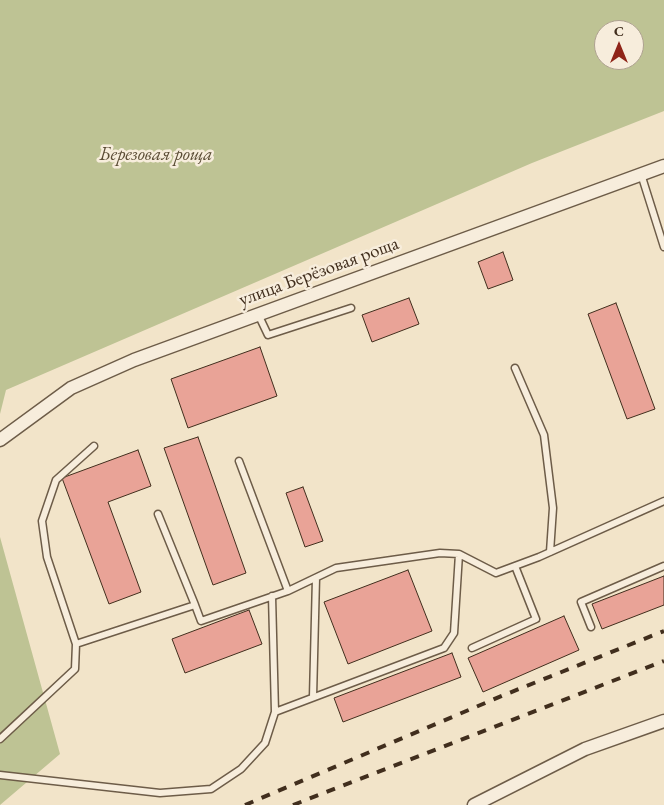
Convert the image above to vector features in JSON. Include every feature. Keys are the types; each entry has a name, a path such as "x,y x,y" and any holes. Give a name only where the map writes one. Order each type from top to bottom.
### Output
{"street":[{"name":"улица Берёзовая роща","path":"0,440 71,388 134,360 664,166"},
{"path":"474,805 585,749 664,722"}],"lane":[{"path":"641,174 664,247"},
{"path":"258,314 268,335 351,308"},
{"path":"514,368 544,435 553,508 550,552"},
{"path":"0,739 75,669 76,644 47,557 42,521 56,480 94,446"},
{"path":"239,461 288,590"},
{"path":"158,514 201,621 288,590 336,568 440,553 459,554 496,573 550,552 664,501"},
{"path":"275,712 444,648 454,633 459,554"},
{"path":"472,648 536,619 515,566"},
{"path":"591,627 580,602 664,566"},
{"path":"313,697 316,578"},
{"path":"0,775 160,793 211,789 242,769 265,743 275,712 272,596"},
{"path":"76,644 195,605"}],"green space":[{"name":"Березовая роща","path":"0,0 664,0 664,111 532,163 6,390 0,414"},
{"path":"0,537 60,754 0,805"}],"building":[{"path":"503,252 513,280 488,289 478,262"},
{"path":"409,298 419,324 372,342 362,315"},
{"path":"616,303 655,409 627,419 588,314"},
{"path":"260,347 277,396 188,428 171,379"},
{"path":"198,437 246,573 213,585 164,448"},
{"path":"138,450 151,486 108,502 141,592 109,604 62,478"},
{"path":"303,487 323,541 305,547 286,493"},
{"path":"408,570 432,631 348,664 324,602"},
{"path":"664,576 664,605 602,629 592,604"},
{"path":"249,610 262,644 185,673 172,639"},
{"path":"564,616 579,650 483,692 468,658"},
{"path":"452,653 461,677 343,722 334,698"}],"railway":[{"path":"245,805 504,695 664,631"},
{"path":"293,805 664,661"}]}
